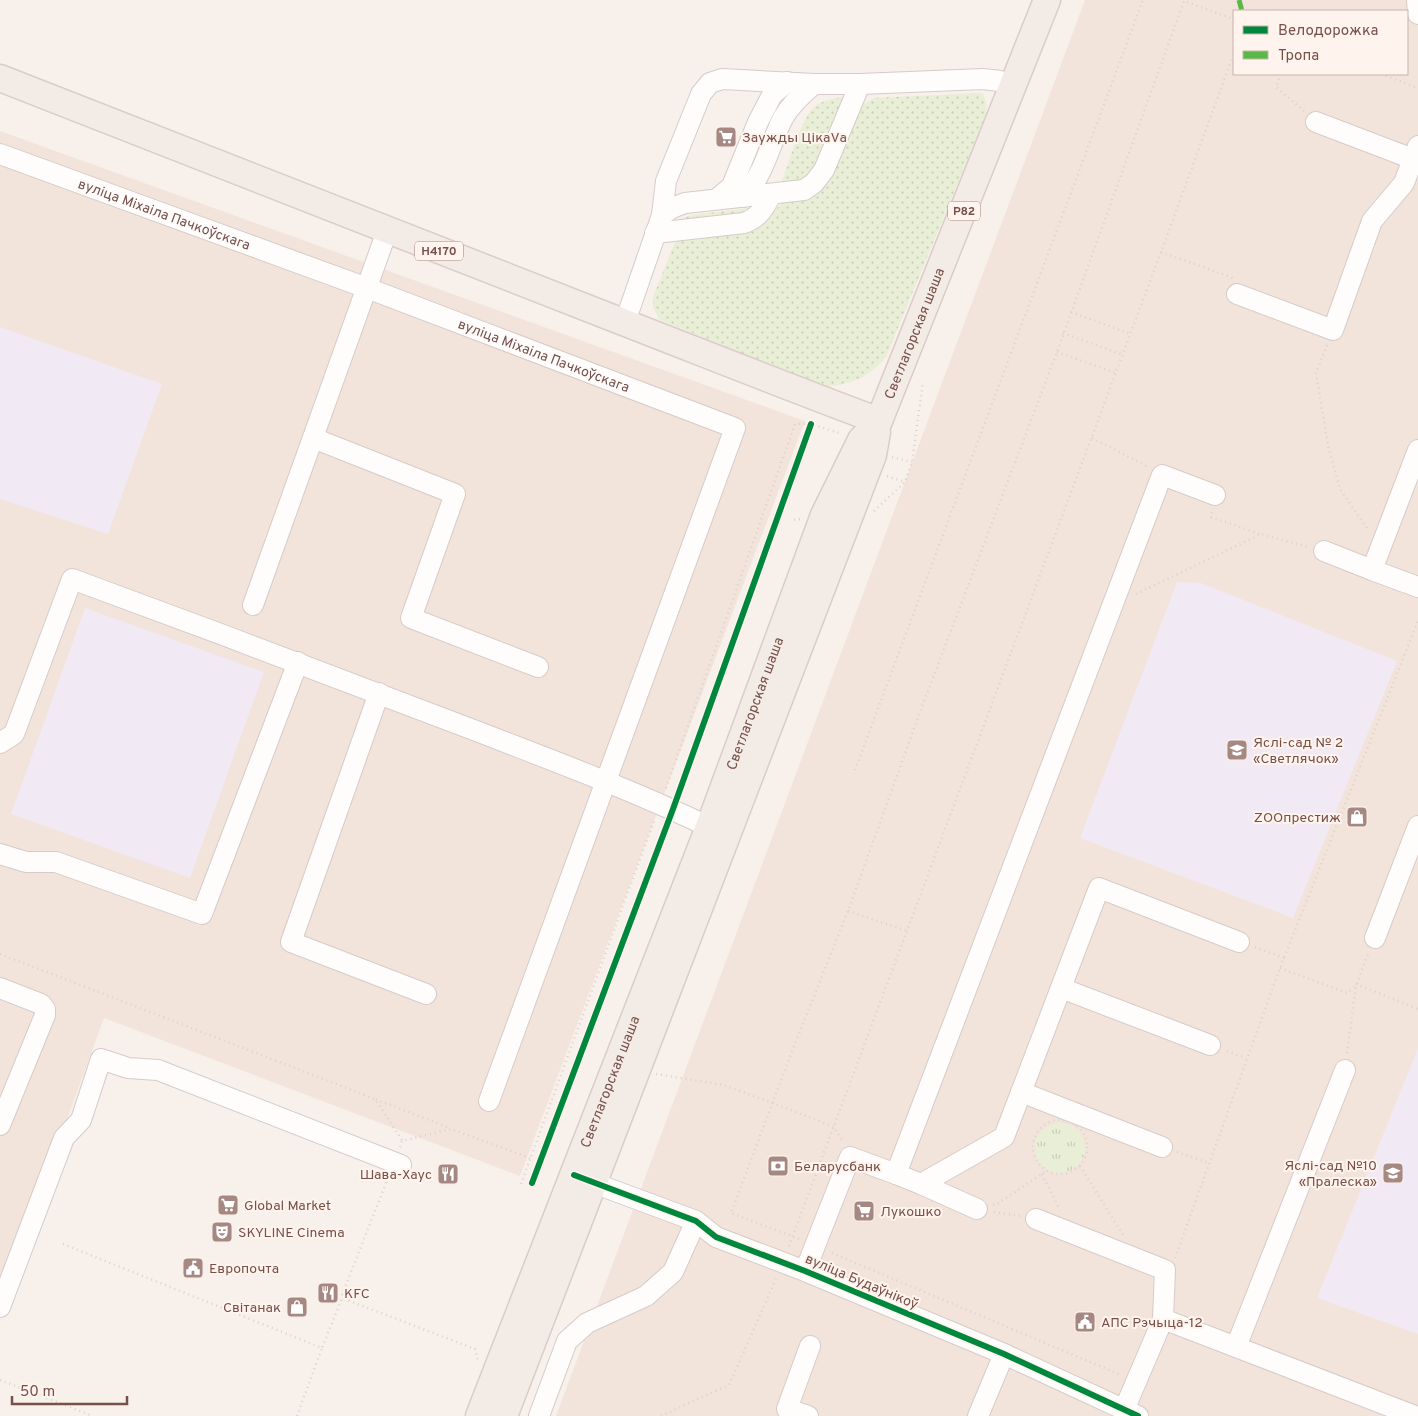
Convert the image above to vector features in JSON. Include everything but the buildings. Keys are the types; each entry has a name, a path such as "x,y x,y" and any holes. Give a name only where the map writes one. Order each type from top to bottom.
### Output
{"main road":[{"name":"Светлагорская шаша","path":"479,1416 584,1179 709,827 824,515 861,440 879,421 1047,0"},
{"name":"Н4170","path":"0,78 387,231 879,421"},
{"path":"504,1416 584,1179 873,455 879,421"}],"street":[{"path":"1417,0 1418,14"},
{"path":"625,322 659,224 666,181 701,94 710,83 722,79 814,84 860,84 983,79 1000,81 1014,86"},
{"path":"716,199 732,186 758,122 772,95 787,82"},
{"path":"744,197 759,174 784,116 797,98 814,84"},
{"path":"659,224 672,208 685,203 804,190 814,183 824,170 860,84"},
{"path":"1237,294 1333,330 1372,221 1404,183 1416,153 1316,122"},
{"name":"вуліца Міхаіла Пачкоўскага","path":"0,154 367,288 734,428 605,781"},
{"path":"659,224 744,223 753,220 761,213 772,194"},
{"path":"252,605 387,231"},
{"path":"313,438 455,494 411,618 538,667"},
{"path":"1372,570 1413,480 1418,450"},
{"path":"896,1174 1162,475 1215,495"},
{"path":"1324,551 1418,587"},
{"path":"0,743 14,734 72,579 379,693 605,781 673,809 709,827"},
{"path":"0,854 26,862 56,862 202,914 298,662"},
{"path":"379,693 290,942 426,994"},
{"path":"489,1102 605,781"},
{"path":"1375,938 1418,826"},
{"path":"921,1184 1004,1136 1099,888 1239,942"},
{"path":"0,988 41,1004 45,1009 46,1015 0,1125"},
{"path":"1061,988 1210,1045"},
{"path":"0,1307 64,1138 81,1120 101,1059 128,1068 158,1070 397,1163"},
{"path":"1236,1348 1345,1070"},
{"path":"1021,1092 1162,1147"},
{"path":"805,1271 850,1157 977,1208"},
{"name":"вуліца Будаўнікоў","path":"584,1179 696,1221 716,1237 783,1262 1004,1354 1131,1413"},
{"path":"1036,1219 1165,1270 1162,1319 1137,1381 1131,1413"},
{"path":"539,1416 567,1341 587,1323 646,1296 673,1272 696,1221"},
{"path":"1162,1319 1415,1416"},
{"path":"808,1416 788,1409 810,1346"},
{"path":"978,1416 1004,1354"}],"path":[{"path":"855,770 1143,0"},
{"path":"1137,1381 793,1236 732,1213 848,910 920,712 1057,352 1182,0 1233,20"},
{"path":"661,1416 729,1385 783,1262 1131,334 1233,56"},
{"path":"1281,75 1276,87 1316,122"},
{"path":"1384,75 1418,88"},
{"path":"1071,312 1131,334"},
{"path":"1333,330 1316,373 1328,446 1340,489 1381,548"},
{"path":"1063,333 1123,355"},
{"path":"1057,352 1116,373"},
{"path":"871,513 905,482 912,462 923,382"},
{"path":"807,434 811,424"},
{"path":"1092,438 1162,475"},
{"path":"890,456 912,462"},
{"path":"1215,495 1211,517 1262,534 1324,551"},
{"path":"1112,606 1262,534"},
{"path":"1165,1270 1174,1262 1280,968 1418,621"},
{"path":"848,910 907,931"},
{"path":"1345,1070 1356,985 1375,938"},
{"path":"1239,942 1284,958"},
{"path":"0,954 530,1158"},
{"path":"1280,968 1347,993 1356,985"},
{"path":"1356,985 1418,1009"},
{"path":"1210,1045 1246,1058"},
{"path":"657,1074 723,1085 834,1127"},
{"path":"342,1295 397,1163 402,1141 375,1099"},
{"path":"1054,1121 1070,1122 1082,1131 1087,1141 1087,1152 1080,1166 1072,1172 1061,1175 1046,1171 1035,1159 1033,1143 1040,1129 1054,1121"},
{"path":"402,1141 451,1129"},
{"path":"1162,1147 1209,1163"},
{"path":"1080,1166 1139,1259"},
{"path":"977,1208 997,1204 1046,1171"},
{"path":"1042,1174 1056,1200 1069,1232"},
{"path":"977,1208 1036,1219"},
{"path":"63,1244 322,1348"},
{"path":"297,1416 342,1298 475,1349 478,1364"},
{"path":"0,1380 93,1416"}],"shaded area":[{"path":"1085,0 1418,0 1418,1416 556,1416"},
{"path":"0,131 805,421 520,1176 104,1018 0,1303"},
{"path":"0,327 162,384 108,534 0,499"},
{"name":"Яслі-сад № 2 «Светлячок»","path":"1177,582 1201,583 1397,661 1293,918 1080,838"},
{"path":"85,608 264,672 190,878 11,814"},
{"name":"Яслі-сад №10 «Пралеска»","path":"1418,1048 1418,1334 1317,1298"}],"green space":[{"path":"983,94 986,105 983,122 886,357 866,375 853,381 827,387 660,320 653,308 653,297 675,242 685,236 759,228 781,204 793,199 862,105 874,98"},
{"path":"842,97 845,100 812,180 781,184 809,113 819,104"},
{"path":"757,207 756,212 688,224 682,219 691,215"},
{"path":"1055,1123 1065,1123 1078,1130 1085,1143 1085,1153 1078,1166 1065,1173 1055,1173 1046,1169 1039,1162 1035,1153 1035,1143 1039,1134 1046,1127"}],"marked path":[{"path":"1239,0 1242,10"}],"cycle path":[{"path":"532,1183 673,809 811,424"},
{"path":"574,1175 696,1221 716,1237 805,1271 1004,1354 1138,1416"}],"place":[{"name":"Заужды ЦікаVа","path":"726,137"},
{"name":"Яслі-сад № 2 «Светлячок»","path":"1237,750"},
{"name":"ZOOпрестиж","path":"1357,817"},
{"name":"Беларусбанк","path":"778,1166"},
{"name":"Яслі-сад №10 «Пралеска»","path":"1393,1173"},
{"name":"Шава-Хаус","path":"448,1174"},
{"name":"Global Market","path":"228,1205"},
{"name":"Лукошко","path":"864,1211"},
{"name":"SKYLINE Cinema","path":"222,1232"},
{"name":"Европочта","path":"193,1268"},
{"name":"KFC","path":"328,1293"},
{"name":"Світанак","path":"297,1307"},
{"name":"АПС Рэчыца-12","path":"1085,1322"}]}
